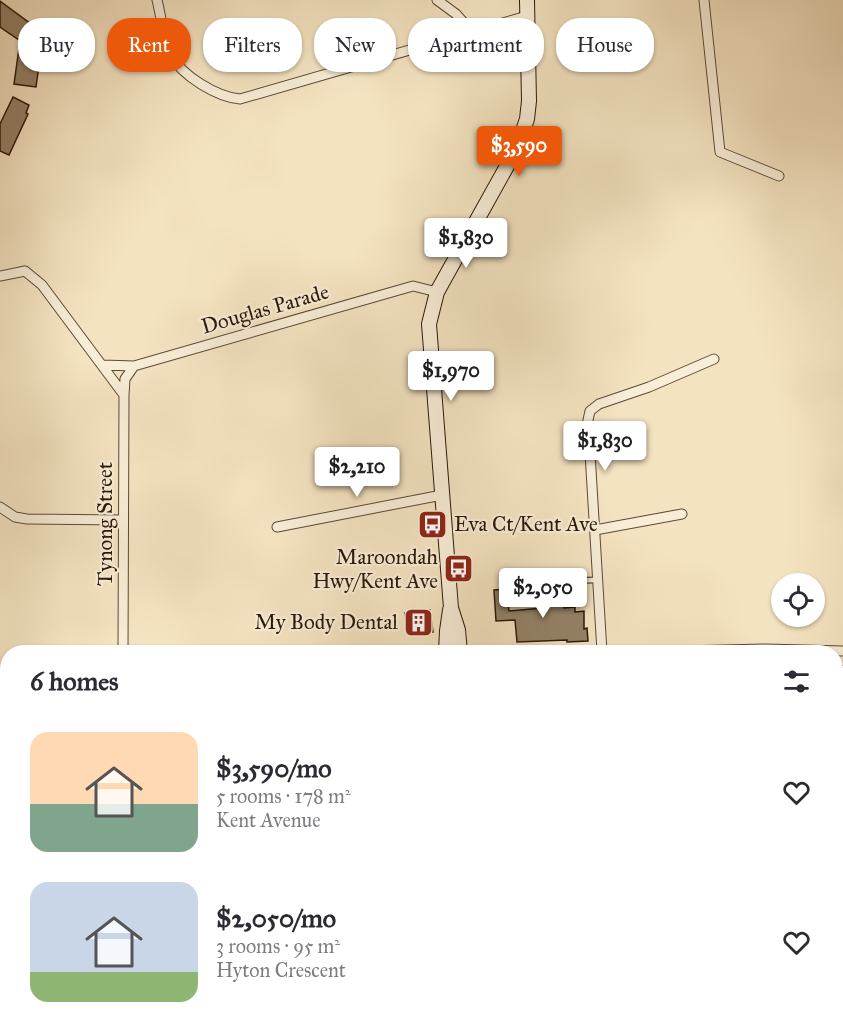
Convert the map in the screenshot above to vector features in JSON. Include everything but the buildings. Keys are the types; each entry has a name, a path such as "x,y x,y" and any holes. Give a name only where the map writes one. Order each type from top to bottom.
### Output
{"main road":[{"path":"459,645 458,630 451,608 429,324 436,292 517,147 523,132 529,101 527,0"},
{"path":"446,645 451,608"}],"street":[{"path":"157,0 170,54 174,60 190,75 216,93 234,99 408,50"},
{"path":"437,0 460,18"},
{"path":"704,0 720,152 779,176"},
{"path":"520,18 527,16"},
{"path":"0,276 25,271 42,285 124,395"},
{"name":"Douglas Parade","path":"103,365 134,366 398,289 413,286 436,292"},
{"path":"602,645 588,420 590,411 599,404 649,387 714,359"},
{"name":"Tynong Street","path":"123,645 124,395 125,379 134,366"},
{"path":"277,527 442,495"},
{"path":"0,507 15,517 27,519 123,520"},
{"path":"595,530 682,514"}],"lane":[{"path":"517,582 597,580"}],"place":[{"name":"Eva Ct/Kent Ave","path":"433,524"},
{"name":"Maroondah Hwy/Kent Ave","path":"459,569"},
{"name":"My Body Dental","path":"419,622"}]}
